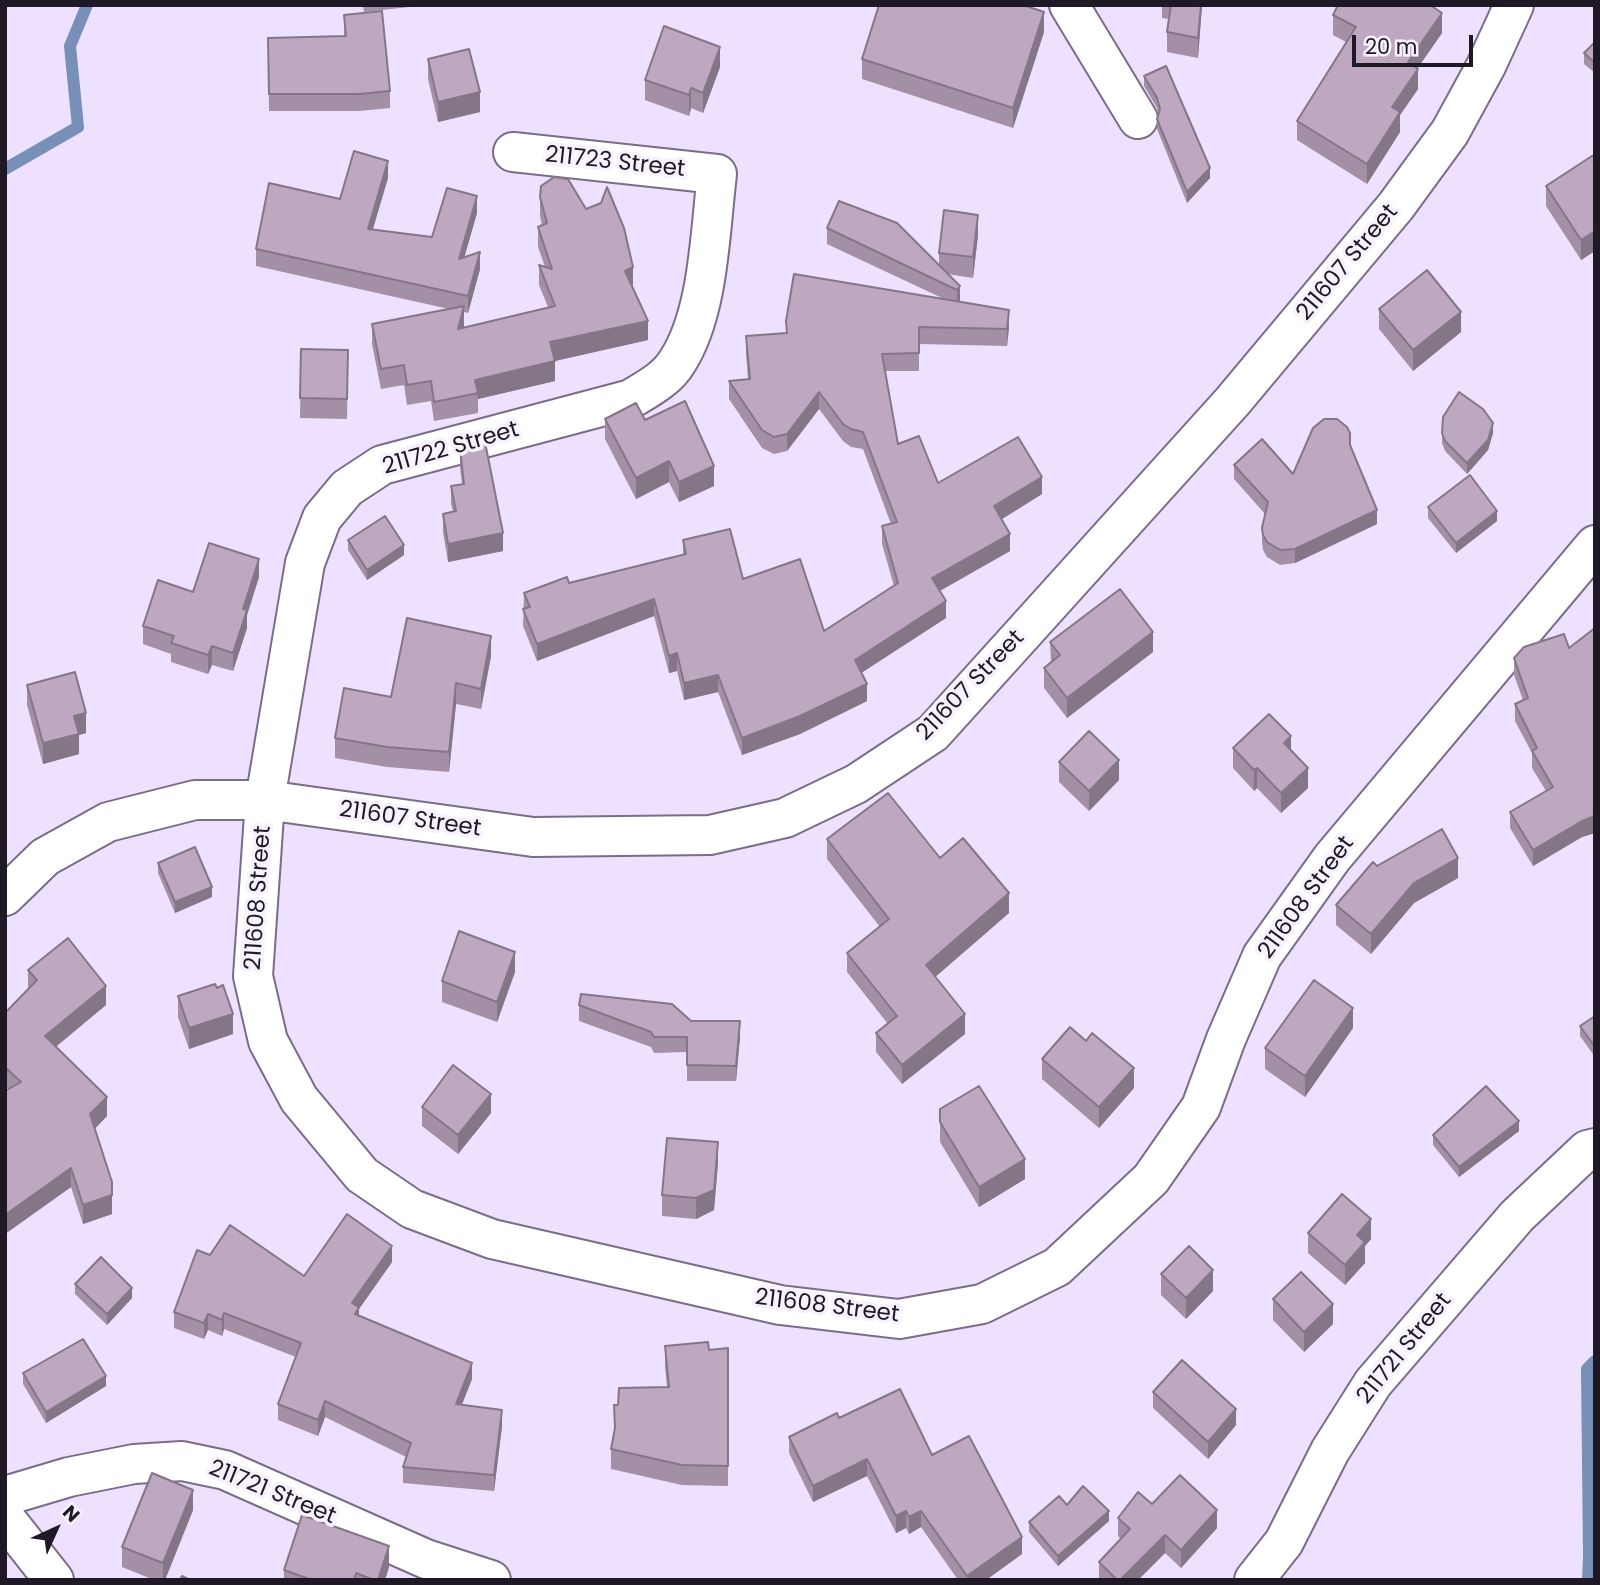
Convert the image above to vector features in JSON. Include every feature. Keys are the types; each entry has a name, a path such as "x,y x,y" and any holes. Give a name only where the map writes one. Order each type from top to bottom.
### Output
{"street":[{"path":"1069,5 1138,119"},
{"name":"211607 Street","path":"5,896 45,857 108,822 195,800 265,800 533,837 710,835 785,818 856,784 933,733 1249,381 1396,206 1450,132 1486,66 1514,5"},
{"name":"211723 Street","path":"513,152 717,174"},
{"name":"211722 Street","path":"265,800 304,563 322,518 346,488 382,465 631,399 654,385 677,363 695,323 704,279 717,174"},
{"name":"211608 Street","path":"265,800 253,975 268,1041 299,1099 362,1175 412,1209 492,1239 780,1305 899,1319 982,1304 1057,1267 1151,1179 1201,1107 1226,1039 1262,956 1332,858 1595,545"},
{"name":"211721 Street","path":"1254,1580 1284,1542 1330,1451 1373,1382 1517,1216 1587,1150 1595,1148"},
{"name":"211721 Street","path":"5,1496 69,1477 134,1464 182,1461 225,1470 426,1559 491,1580"},
{"path":"5,1518 54,1580"}],"building":[{"path":"879,5 1023,5 1044,12 1013,108 862,59"},
{"path":"1171,5 1201,5 1198,38 1167,32"},
{"path":"1338,5 1430,5 1442,13 1408,62 1418,69 1392,107 1400,112 1367,164 1297,121 1356,27 1333,15"},
{"path":"382,11 390,91 359,94 269,94 268,38 346,36 344,15"},
{"path":"664,26 720,47 703,93 691,88 689,95 645,80"},
{"path":"1595,42 1595,63 1584,53"},
{"path":"469,49 480,92 438,102 428,59"},
{"path":"1166,66 1210,168 1187,192 1157,119 1160,109 1157,98 1144,76"},
{"path":"354,151 388,161 368,229 432,237 447,188 477,196 459,259 480,252 468,296 256,249 269,183 340,199"},
{"path":"1595,154 1595,231 1581,240 1546,186"},
{"path":"554,177 568,179 586,209 601,203 607,187 624,228 633,267 625,271 648,321 550,342 555,361 475,380 478,393 434,402 431,381 407,385 404,365 381,369 372,324 464,306 458,329 555,306 539,265 552,269 538,227 547,223 540,197 541,186"},
{"path":"839,201 897,223 960,286 957,290 827,228"},
{"path":"944,210 978,215 973,257 939,253"},
{"path":"1427,270 1461,312 1413,350 1379,309"},
{"path":"794,274 1009,310 1007,329 919,327 919,353 882,354 898,444 919,436 938,483 1018,437 1042,477 994,506 1010,534 932,578 946,601 855,660 867,684 800,716 742,738 718,675 684,683 677,653 669,656 654,599 537,644 523,609 530,607 524,593 567,577 569,583 686,554 683,540 730,529 743,579 800,559 824,631 898,583 882,526 897,522 863,432 843,424 819,392 787,434 774,437 762,430 729,381 750,379 746,336 787,333 786,321"},
{"path":"301,349 348,350 347,399 300,398"},
{"path":"1459,392 1483,409 1493,423 1488,440 1467,463 1445,441 1442,433 1443,417"},
{"path":"685,401 714,466 679,482 669,461 636,478 605,419 636,403 645,420"},
{"path":"1324,419 1337,419 1347,427 1350,445 1377,510 1295,549 1280,550 1267,542 1263,535 1268,502 1234,465 1262,439 1293,474 1313,428"},
{"path":"485,442 503,533 448,544 443,514 456,511 451,486 464,484 460,449"},
{"path":"1470,475 1497,511 1456,543 1428,507"},
{"path":"385,516 404,545 367,570 348,540"},
{"path":"209,543 259,559 233,653 212,646 208,655 171,643 174,636 143,626 158,580 193,592"},
{"path":"1120,589 1153,632 1067,698 1044,668 1060,655 1050,642"},
{"path":"407,618 491,636 481,689 456,683 449,752 387,747 335,738 344,688 391,697"},
{"path":"1595,628 1595,816 1533,850 1510,812 1553,787 1532,751 1537,748 1515,704 1528,698 1514,658 1524,647 1564,634 1569,648"},
{"path":"75,672 86,713 74,716 79,734 43,743 27,685"},
{"path":"1269,714 1291,736 1284,743 1308,768 1281,793 1233,748"},
{"path":"1089,731 1119,760 1089,791 1059,762"},
{"path":"888,793 940,858 963,838 1009,893 926,965 965,1014 902,1065 876,1033 897,1016 847,953 889,919 827,839"},
{"path":"1442,829 1458,858 1414,883 1371,934 1336,905 1373,862 1377,866"},
{"path":"195,847 212,887 175,902 158,863"},
{"path":"459,931 515,952 497,1002 442,981"},
{"path":"68,938 106,986 45,1036 107,1097 90,1114 112,1182 112,1195 83,1205 71,1168 5,1215 5,1091 21,1082 5,1067 5,1013 37,980 28,970"},
{"path":"1314,980 1353,1008 1305,1076 1265,1048"},
{"path":"215,984 217,988 223,985 233,1014 189,1028 178,996"},
{"path":"581,994 672,1004 691,1021 740,1021 736,1066 687,1065 687,1037 654,1037 651,1032 579,1005"},
{"path":"1595,1016 1595,1047 1580,1026"},
{"path":"1070,1027 1086,1041 1092,1033 1134,1068 1099,1107 1042,1059"},
{"path":"453,1065 491,1094 458,1135 422,1107"},
{"path":"979,1086 1025,1159 979,1187 940,1122 940,1109"},
{"path":"1486,1086 1519,1121 1459,1167 1433,1135"},
{"path":"667,1138 718,1142 714,1190 696,1198 662,1195"},
{"path":"1342,1194 1371,1219 1357,1235 1365,1242 1345,1265 1308,1233"},
{"path":"347,1214 392,1246 352,1303 359,1307 355,1314 472,1363 456,1404 502,1410 494,1475 403,1467 411,1443 325,1401 318,1420 278,1404 301,1343 224,1313 222,1320 208,1314 204,1323 174,1312 197,1250 210,1255 230,1225 304,1276"},
{"path":"1189,1246 1213,1270 1186,1298 1161,1274"},
{"path":"101,1257 132,1288 107,1314 75,1284"},
{"path":"1301,1272 1333,1304 1304,1332 1273,1299"},
{"path":"83,1339 106,1376 46,1412 23,1373"},
{"path":"708,1342 709,1350 728,1348 728,1466 682,1465 611,1449 615,1428 614,1405 618,1405 619,1388 669,1387 665,1346"},
{"path":"1182,1360 1236,1409 1208,1442 1153,1392"},
{"path":"900,1389 932,1455 969,1436 1022,1537 967,1576 921,1511 909,1517 906,1511 896,1516 867,1459 813,1486 789,1437 837,1413 839,1418"},
{"path":"152,1473 193,1490 163,1563 122,1547"},
{"path":"1180,1475 1217,1510 1181,1550 1165,1535 1117,1580 1099,1562 1130,1529 1118,1518 1138,1492 1152,1504"},
{"path":"1083,1486 1109,1511 1058,1556 1029,1522 1059,1496 1067,1505"},
{"path":"302,1515 389,1546 378,1580 356,1573 354,1580 312,1580 284,1570"}],"waterway":[{"path":"5,169 78,127 70,46 87,5"},
{"path":"1588,1580 1587,1369 1595,1361"}]}
